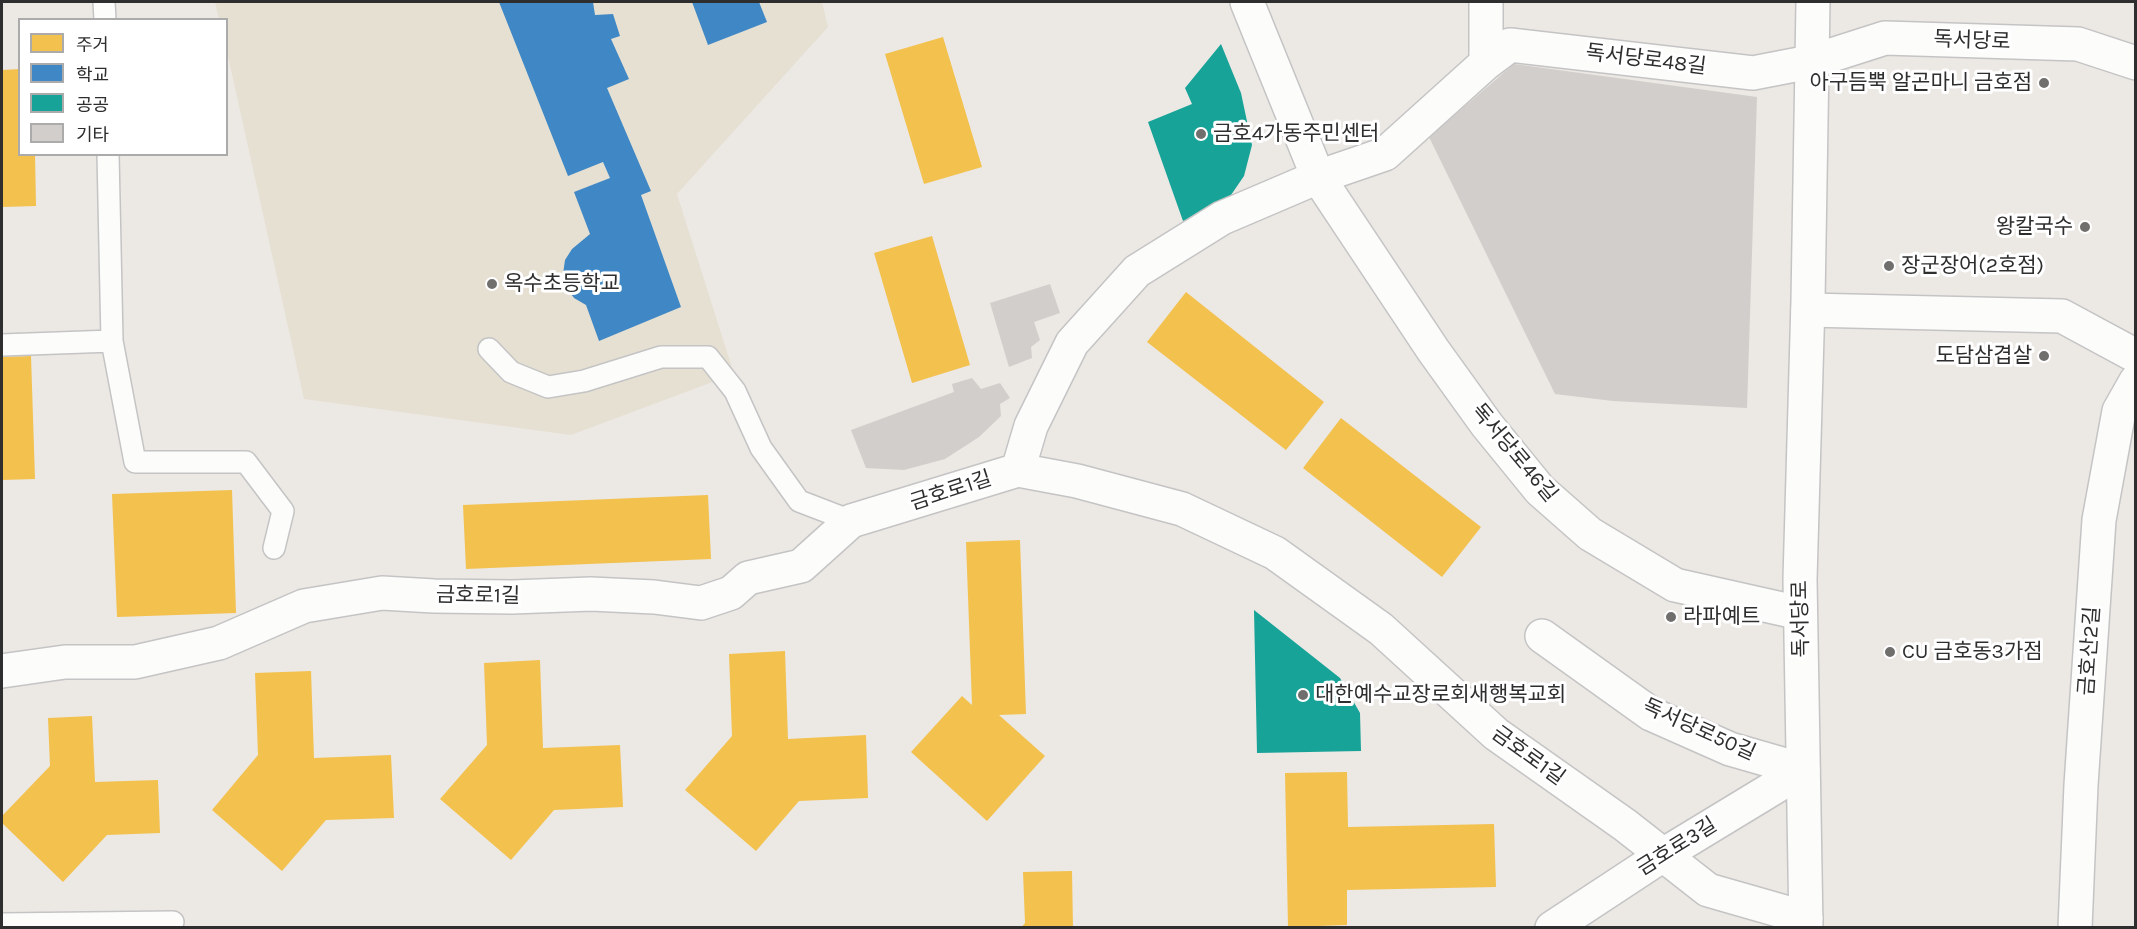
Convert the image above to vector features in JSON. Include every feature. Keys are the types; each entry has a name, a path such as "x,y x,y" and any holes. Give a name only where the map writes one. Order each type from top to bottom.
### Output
{"street":[{"name":"독서당로46길","path":"1247,2 1318,177 1486,426 1540,490 1590,534 1675,585 1800,613"},
{"path":"1486,2 1486,63"},
{"name":"독서당로","path":"1806,923 1800,613 1813,2"},
{"name":"독서당로","path":"1810,62 1885,38 2078,44 2136,63"},
{"name":"독서당로48길","path":"1318,177 1385,154 1486,63 1510,45 1753,73 1810,62"},
{"path":"1018,470 1031,426 1072,343 1137,271 1222,218 1318,177"},
{"path":"1808,310 2062,316 2136,356"},
{"name":"금호산2길","path":"2075,927 2081,785 2099,520 2119,411 2136,381"},
{"name":"금호로1길","path":"2,671 64,662 135,662 219,643 304,606 382,592 434,596 512,597 591,594 654,597 701,603 731,592 748,578 801,566 851,521 1018,470 1077,481 1182,509 1275,553 1381,629 1496,734 1708,890 1806,923"},
{"name":"독서당로50길","path":"1542,636 1651,714 1730,749 1803,770"},
{"name":"금호로3길","path":"1552,927 1580,918 1663,855 1803,770"}],"lane":[{"path":"104,2 105,18"},
{"path":"108,156 112,341 135,462 246,462 283,511 274,548"},
{"path":"2,345 112,341"},
{"path":"489,349 511,372 548,387 584,381 661,357 708,357 735,391 761,448 799,501 851,521"},
{"path":"2,924 173,922"}],"shaded area":[{"name":"옥수초등학교","path":"215,2 822,2 828,27 677,194 734,374 571,435 304,399 228,57 228,18 219,18"}],"building: 주거":[{"path":"943,37 982,167 924,184 885,54"},
{"path":"18,69 18,156 35,156 36,206 2,207 2,70"},
{"path":"932,236 970,365 912,383 874,253"},
{"path":"1186,292 1324,402 1286,450 1147,342"},
{"path":"31,356 35,479 2,480 2,357"},
{"path":"1341,418 1481,527 1442,577 1303,468"},
{"path":"232,490 236,613 117,617 112,494"},
{"path":"708,495 711,559 466,569 463,505"},
{"path":"1020,540 1026,714 999,715 1045,756 987,821 911,752 962,696 972,705 966,542"},
{"path":"785,651 788,739 866,735 868,798 799,801 756,851 685,790 732,736 729,654"},
{"path":"540,660 543,748 620,745 623,807 554,810 511,860 440,799 487,745 484,663"},
{"path":"311,671 314,758 391,755 394,818 326,820 282,871 212,810 258,755 255,673"},
{"path":"92,716 95,782 158,780 160,833 107,835 63,882 2,823 2,816 50,766 48,718"},
{"path":"1347,772 1348,827 1494,824 1496,887 1347,890 1347,925 1288,927 1285,773"},
{"path":"1072,871 1073,928 1021,928 1025,923 1023,872"}],"building: 학교":[{"path":"499,2 593,2 595,15 613,14 620,36 611,39 629,79 607,88 651,191 641,195 681,307 599,341 586,305 574,298 566,287 563,274 565,260 572,249 590,234 574,192 610,178 603,162 568,176"},
{"path":"692,2 759,2 767,22 708,45"}],"building: 공공":[{"name":"금호4가동주민센터","path":"1221,44 1241,93 1252,145 1244,176 1231,195 1213,210 1183,221 1148,122 1192,104 1185,88"},
{"name":"대한예수교장로회새행복교회","path":"1254,610 1340,678 1360,713 1361,751 1257,753"}],"building: 기타":[{"path":"1514,64 1757,97 1747,408 1613,401 1555,394 1429,137"},
{"path":"1050,284 1060,313 1034,322 1040,340 1031,347 1032,358 1009,367 990,303"},
{"path":"972,378 981,389 1000,383 1010,398 1000,404 1001,416 979,437 945,459 904,470 866,468 851,430 954,392 952,384"}],"place":[{"name":"아구듬뿍 알곤마니 금호점","path":"2044,83"},
{"name":"금호4가동주민센터","path":"1201,134"},
{"name":"왕칼국수","path":"2085,227"},
{"name":"장군장어(2호점)","path":"1889,266"},
{"name":"옥수초등학교","path":"492,284"},
{"name":"도담삼겹살","path":"2044,356"},
{"name":"라파예트","path":"1671,617"},
{"name":"CU 금호동3가점","path":"1890,652"},
{"name":"대한예수교장로회새행복교회","path":"1303,695"}]}
